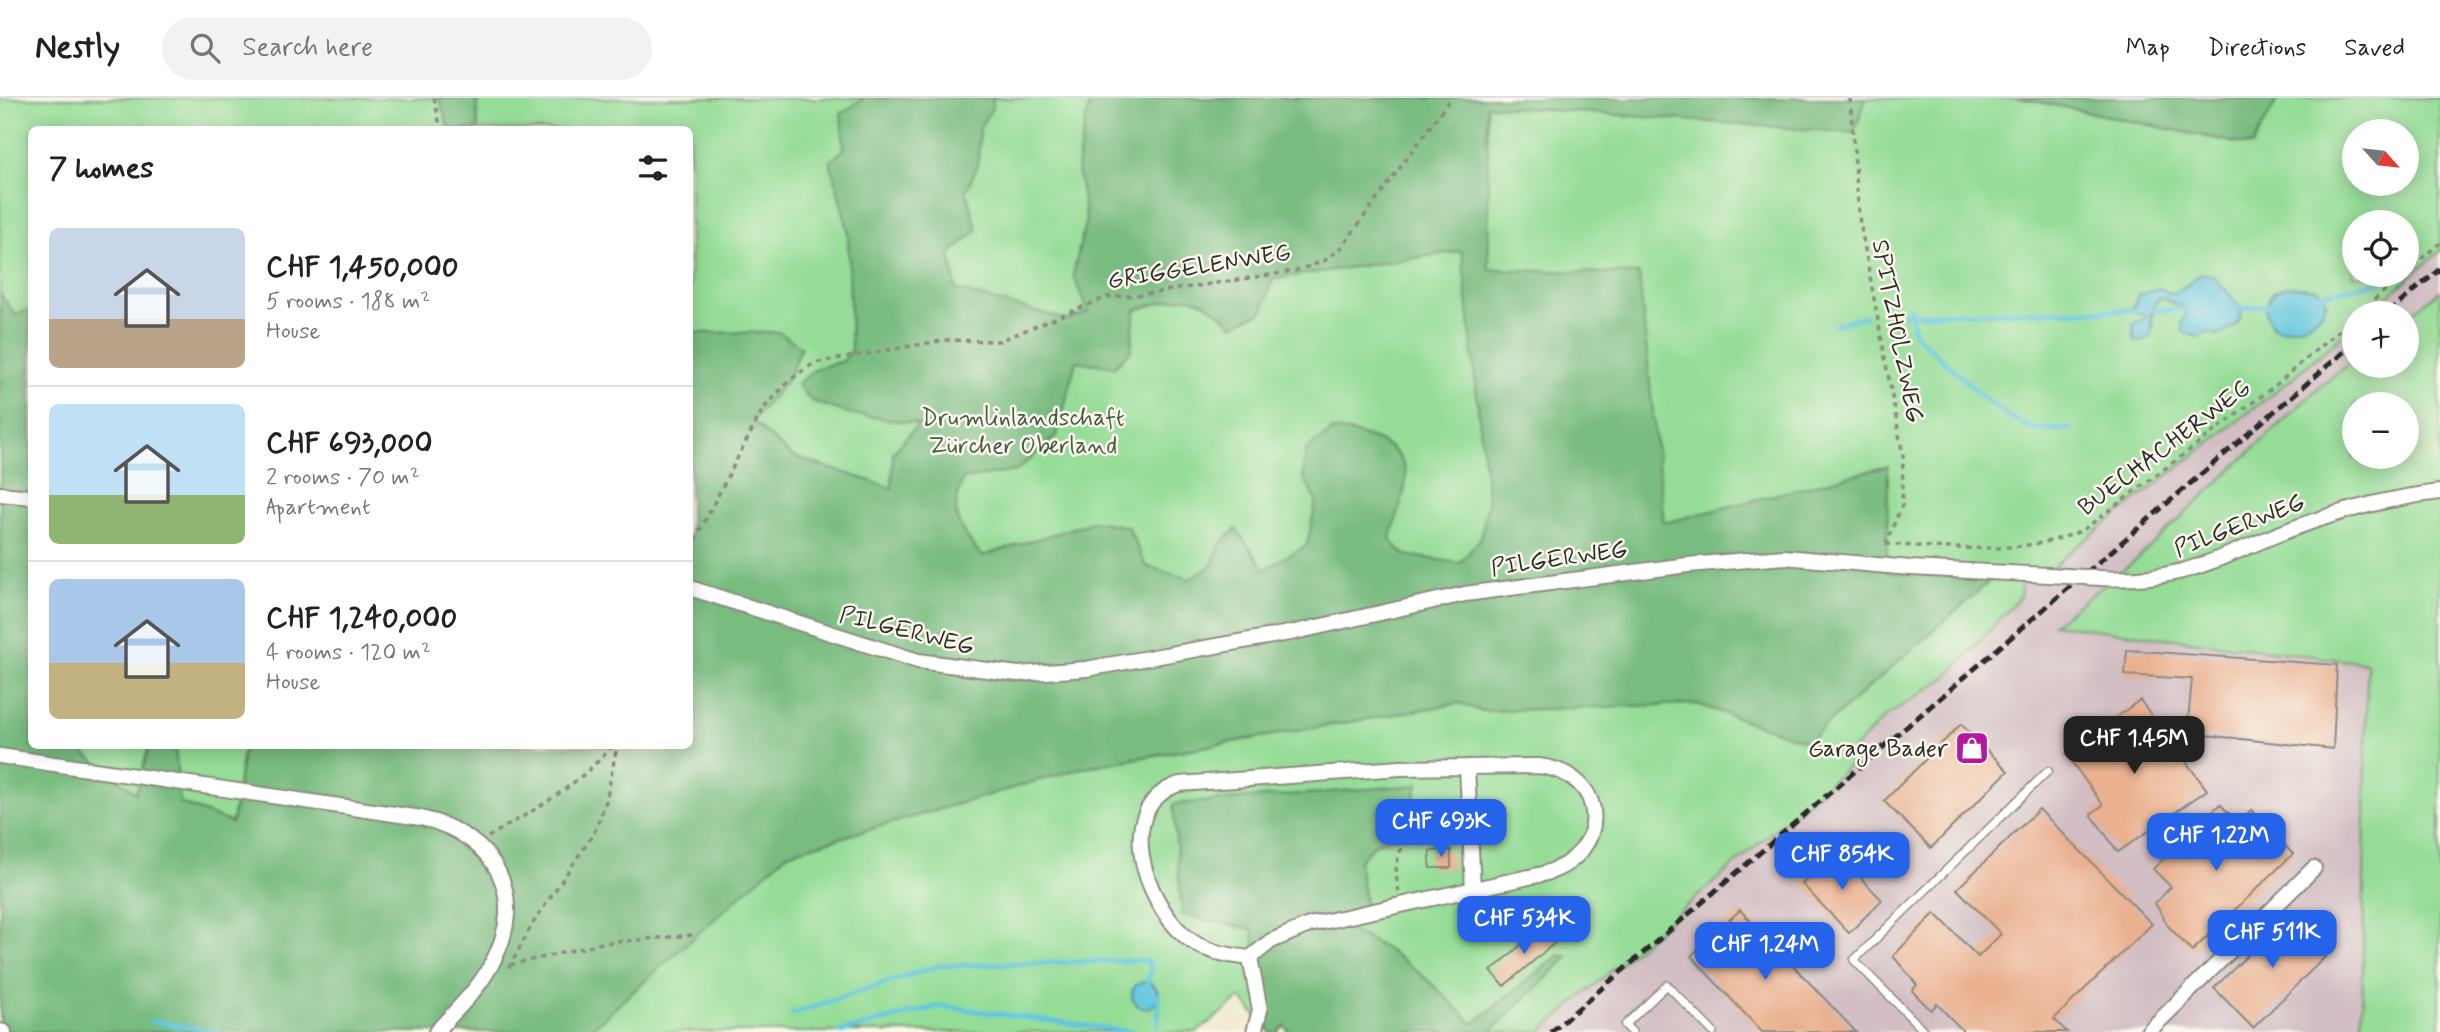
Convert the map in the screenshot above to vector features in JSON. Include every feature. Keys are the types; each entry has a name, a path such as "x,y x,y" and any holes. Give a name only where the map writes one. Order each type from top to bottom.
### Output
{"street":[{"name":"PILGERWEG","path":"693,589 918,661 1018,674 1110,665 1295,632 1465,594 1647,569 1784,557 1877,565 2148,579 2189,571 2291,529 2351,509 2440,492"},
{"path":"0,494 28,498"},
{"path":"0,756 421,818 445,825 476,844 496,866 505,886 505,932 489,968 436,1032"},
{"path":"1539,766 1564,772 1583,788 1593,811 1593,824 1585,848 1567,866 1473,889 1298,928 1271,941 1250,958 1217,953 1192,942 1177,929 1157,901 1144,865 1140,837 1147,808 1160,793 1191,782 1378,769 1539,766"},
{"path":"1467,767 1473,889"},
{"path":"2148,1032 2314,867"},
{"path":"1250,958 1260,1010 1254,1032"}],"lane":[{"path":"1925,1032 1854,960 2048,771"},
{"path":"1632,1032 1625,1025 1667,985 1713,1032"}],"path":[{"path":"434,98 440,126"},
{"name":"GRIGGELENWEG","path":"693,543 763,409 790,380 814,363 946,340 999,341 1107,297 1139,295 1295,271 1318,263 1342,247 1451,98"},
{"name":"SPITZHOLZWEG","path":"1850,98 1861,229 1903,456 1902,505 1877,565"},
{"path":"2419,261 2440,243"},
{"path":"2372,301 2389,287"},
{"name":"BUECHACHERWEG","path":"1886,544 2013,545 2057,540 2083,530 2276,385 2342,327"},
{"path":"476,844 571,786 590,771 609,749"},
{"path":"504,976 533,923 594,833 606,801 616,749"},
{"path":"1401,905 1396,870 1408,841 1427,829 1470,826"},
{"path":"510,965 603,943 693,935"}],"shaded area":[{"path":"2440,251 2440,291 2419,308 2419,301 2382,301 2398,287 2419,287 2419,269"},
{"path":"2342,335 2342,369 2318,388 2137,559 2054,624 2367,662 2362,1032 1540,1032 1863,753 1852,751 1886,716 1948,676 2022,581 2045,576 2066,555 2294,377"}],"green space":[{"name":"Drumlinlandschaft Zürcher Oberland","path":"0,98 2020,98 2251,146 2278,98 2440,98 2440,251 2419,269 2419,210 2342,210 2342,287 2398,287 2382,301 2342,301 2342,335 2294,377 2066,555 2045,576 2022,581 2020,597 1948,676 1886,716 1853,750 1864,753 1540,1032 1298,1032 1473,1028 1561,955 1473,1024 1431,983 1401,959 1350,931 1365,903 1359,861 1373,844 1403,835 1417,785 1252,928 1270,1032 1241,998 1197,1032 464,1032 688,749 693,749 693,126 28,126 28,495 0,491","holes":["2215,278 2242,310 2234,326 2217,335 2207,332 2199,337 2185,333 2182,328 2188,308 2161,297 2154,306 2149,338 2141,342 2133,339 2133,326 2147,316 2134,312 2132,307 2138,302 2139,295 2160,288 2172,294 2195,280","2285,287 2315,289 2326,302 2319,314 2297,325 2273,327 2267,311 2271,293","1457,697 1603,706 1481,711 1460,703 1081,768"]},
{"path":"439,98 477,98 478,126 448,126"},
{"path":"864,98 993,98 992,108 980,127 978,165 966,191 977,230 950,254 956,290 1068,320 1088,312 1073,275 1086,219 1077,166 1090,98 1866,98 1854,133 1487,105 1489,269 1639,274 1664,523 1888,466 1887,572 1992,579 1808,741 1828,749 1697,704 1481,711 1460,703 1085,767 788,853 588,1032 0,1032 0,293 15,314 28,311 28,749 79,749 136,793 148,749 175,749 180,803 232,823 244,749 693,749 693,333 779,332 801,347 788,379 752,421 792,456 892,488 893,453 918,424 847,413 811,401 797,384 817,368 843,361 851,351 848,230 830,161 844,149 841,114","holes":["1462,251 1488,504 1480,539 1460,563 1405,555 1390,540 1404,490 1406,476 1403,464 1397,454 1379,441 1333,430 1306,450 1303,476 1316,501 1307,545 1265,569 1236,529 1221,543 1212,565 1189,579 1146,566 1128,527 1095,521 982,556 961,528 956,503 963,479 1016,471 1057,436 1076,361 1114,367 1131,350 1135,310 1188,298 1208,304 1233,325 1262,312 1273,279"]},
{"path":"2020,98 2278,98 2252,146"},
{"path":"2440,291 2440,1032 2362,1032 2367,663 2053,624 2137,559 2318,388 2342,369 2342,378 2419,378 2419,308"},
{"path":"79,749 148,749 137,794"},
{"path":"175,749 244,749 232,823 180,803"},
{"path":"1418,785 1403,835 1374,844 1359,861 1365,903 1351,931 1401,959 1431,983 1473,1024 1559,955 1568,957 1491,1032 1289,1032 1284,1026 1278,1032 1270,1032 1252,929 1182,915 1173,804"}],"water":[{"path":"2202,273 2213,276 2241,307 2236,325 2219,335 2207,332 2199,337 2183,332 2182,321 2189,309 2159,297 2151,312 2151,335 2145,341 2134,340 2133,324 2147,316 2132,311 2138,295 2160,288 2170,294 2184,288"},
{"path":"2289,286 2318,289 2325,298 2325,306 2309,323 2292,328 2276,328 2270,322 2266,309 2276,292"},
{"path":"1145,982 1154,986 1158,995 1154,1004 1145,1008 1136,1004 1132,995 1136,986"}],"building":[{"path":"2127,650 2337,665 2333,749 2187,733 2192,679 2125,675"},
{"path":"2140,700 2207,790 2118,852 2091,814 2103,805 2066,754"},
{"path":"1961,724 2008,771 1931,848 1884,801"},
{"path":"2220,804 2238,823 2251,810 2293,854 2192,951 2168,926 2155,903 2171,887 2153,869"},
{"path":"2039,809 2152,924 2054,1019 2067,1032 1964,1032 1937,1004 1931,1010 1912,991 1917,985 1893,956 1935,913 1978,957 2001,934 1957,889"},
{"path":"1451,850 1451,868 1430,868 1430,851"},
{"path":"1835,851 1882,900 1849,933 1802,884"},
{"path":"1740,910 1856,1032 1762,1032 1691,956"},
{"path":"2292,912 2331,951 2253,1028 2214,988"},
{"path":"1544,925 1557,941 1504,986 1491,971"}],"waterway":[{"path":"2318,295 2357,287"},
{"path":"2235,309 2271,305"},
{"path":"1910,308 1914,333 1985,399 2008,416 2037,430 2071,429"},
{"path":"2148,310 2194,309"},
{"path":"1903,314 2138,310"},
{"path":"1836,325 1865,316"},
{"path":"792,1014 937,966 1142,960 1148,962 1151,970 1147,983"},
{"path":"1158,996 1158,1025"},
{"path":"840,1032 940,1006 1133,1032"},
{"path":"152,1021 218,1032"}],"railway":[{"path":"2402,301 2440,269"},
{"path":"1551,1032 2342,353"}],"place":[{"name":"Garage Bader","path":"1972,748"}]}
